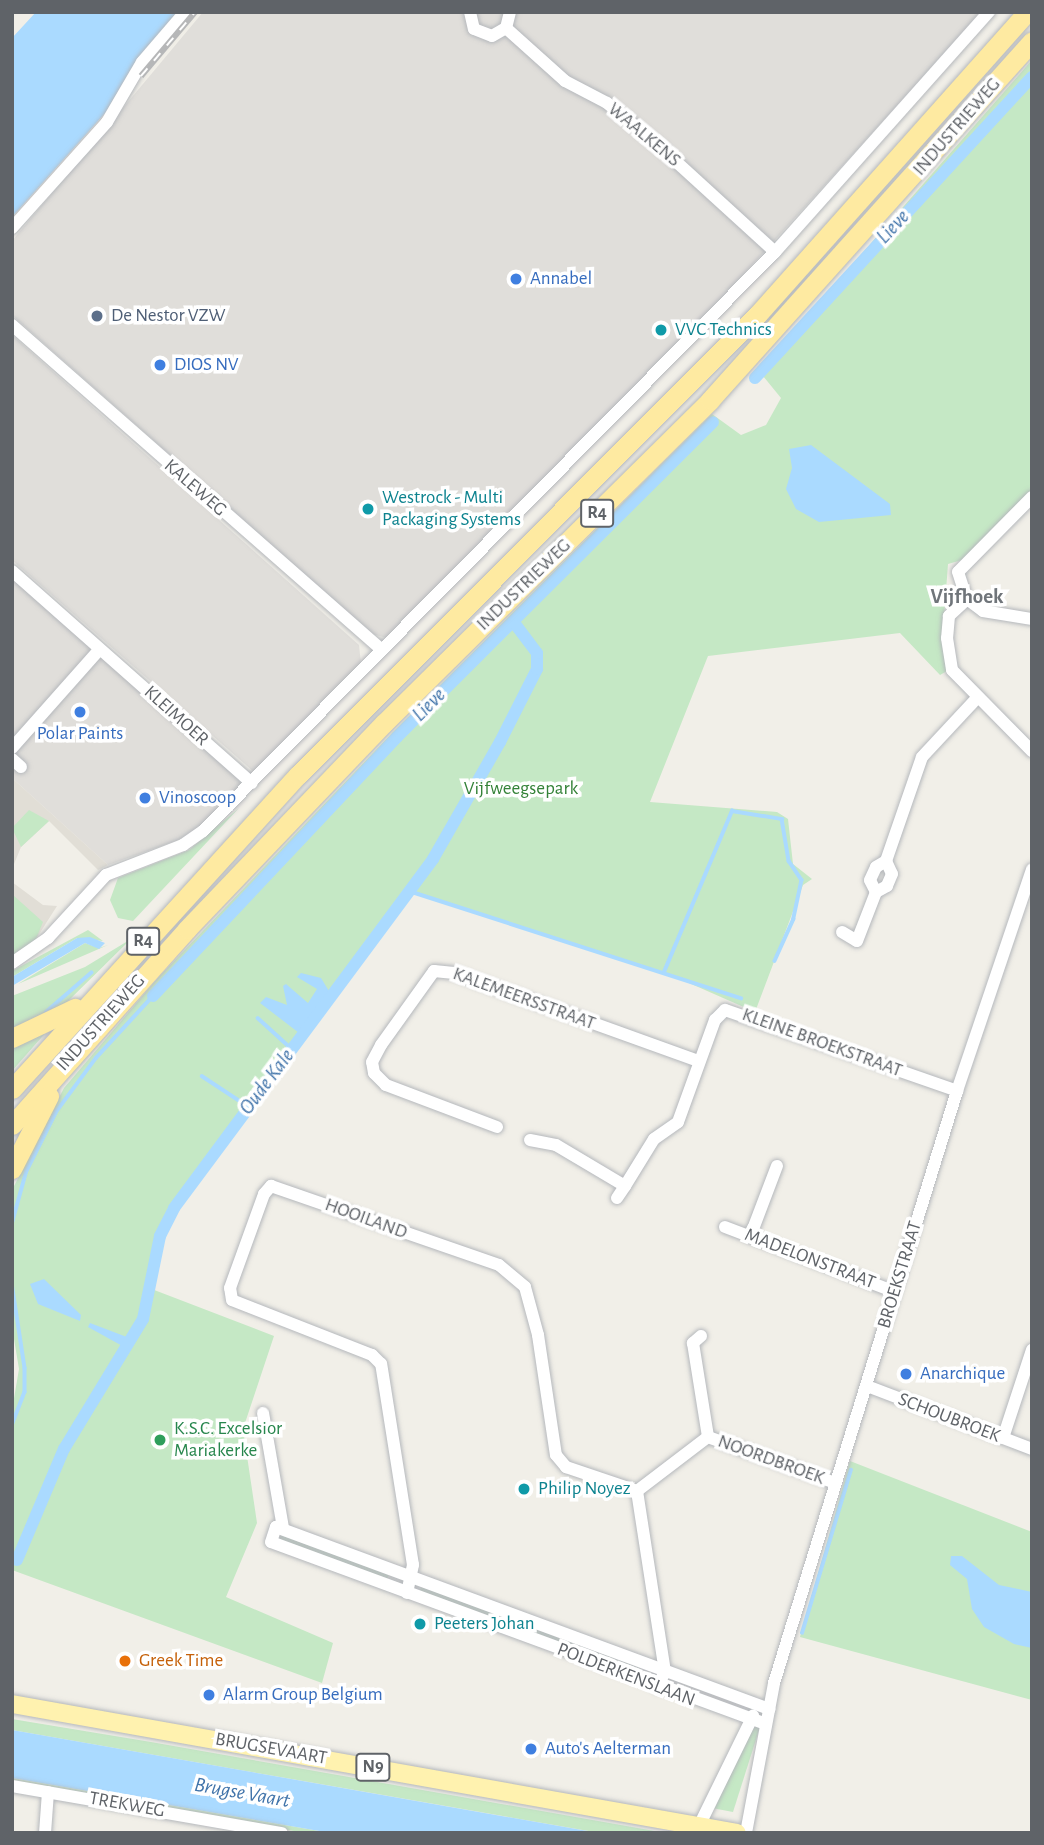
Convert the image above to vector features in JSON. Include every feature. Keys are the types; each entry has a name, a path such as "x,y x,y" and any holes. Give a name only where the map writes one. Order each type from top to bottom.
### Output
{"highway":[{"name":"INDUSTRIEWEG","path":"12,1089 91,999 298,775 758,314 1027,12"},
{"name":"INDUSTRIEWEG","path":"12,1125 69,1058 384,723 710,400 1032,41"},
{"name":"R4","path":"12,1038 45,1026 91,999"},
{"path":"12,1169 69,1058"}],"main road":[{"name":"BRUGSEVAART","path":"12,1704 737,1833"}],"street":[{"path":"12,228 107,122 142,62 185,12"},
{"path":"470,12 479,33 492,36 506,28 510,12"},
{"path":"12,963 48,938 106,875 183,845 252,783 380,649 775,252 989,12"},
{"name":"WAALKENS","path":"506,28 565,81 607,103 659,146 775,252"},
{"name":"KALEWEG","path":"12,325 380,649"},
{"path":"1032,497 958,572 967,599 983,611 1032,620"},
{"name":"KLEIMOER","path":"12,571 252,783"},
{"path":"967,599 949,615 948,658 952,670 1032,751"},
{"path":"12,748 100,649"},
{"path":"842,932 857,941 876,891 870,880 876,867 887,861 922,757 978,697"},
{"name":"BROEKSTRAAT","path":"699,1826 750,1722 764,1707 774,1683 957,1091 1032,869"},
{"name":"KALEMEERSSTRAAT","path":"497,1127 386,1085 374,1073 372,1062 381,1045 434,971 454,973 699,1061"},
{"name":"KLEINE BROEKSTRAAT","path":"617,1198 654,1139 678,1122 715,1020 729,1010 957,1091"},
{"path":"530,1140 556,1145 625,1186"},
{"path":"750,1237 777,1166"},
{"name":"HOOILAND","path":"414,1577 381,1364 372,1355 232,1300 230,1288 264,1194 271,1186 514,1274 531,1301 556,1455 566,1467 637,1491"},
{"name":"MADELONSTRAAT","path":"725,1227 895,1292"},
{"name":"NOORDBROEK","path":"692,1339 708,1437"},
{"path":"1003,1438 1032,1350"},
{"name":"SCHOUBROEK","path":"867,1387 1032,1449"},
{"name":"POLDERKENSLAAN","path":"263,1413 283,1528"},
{"name":"NOORDBROEK","path":"708,1437 835,1483"},
{"name":"NOORDBROEK","path":"637,1491 708,1437"},
{"path":"637,1491 665,1671 658,1687"},
{"name":"POLDERKENSLAAN","path":"764,1707 276,1527 271,1542 750,1722 766,1724"},
{"path":"407,1593 414,1577"},
{"name":"BROEKSTRAAT","path":"746,1833 766,1724 764,1707"},
{"name":"TREKWEG","path":"12,1786 282,1833"},
{"path":"45,1833 48,1792"}],"shaded area":[{"path":"203,12 982,12 682,342 387,638 372,634 12,315 12,241"},
{"path":"12,335 359,645 361,664 254,772 12,560"},
{"path":"12,577 238,775 241,787 207,822 178,840 108,865 12,778"},
{"path":"12,778 108,865 98,870 49,821 21,847 12,869"},
{"path":"12,882 43,905 57,906 36,939 12,957"}],"green space":[{"name":"Vijfweegsepark","path":"1032,60 1032,491 969,558 948,564 942,643 947,671 940,675 900,633 708,656 650,802 777,812 788,819 793,864 812,879 803,885 755,1012 664,972 409,891 174,1208 160,1236 149,1288 274,1336 243,1429 257,1523 226,1597 333,1643 322,1683 12,1570 12,1410 19,1369 12,1327 12,1190 64,1088 157,979 393,732 712,414 741,435 766,425 781,398 759,371"},
{"path":"239,808 133,921 118,918 110,900 118,878 189,850"},
{"path":"29,810 49,821 21,847 12,828"},
{"path":"13,895 43,922 36,939 12,957"},
{"path":"88,930 103,941 77,938 12,977 12,971"},
{"path":"131,939 62,1007 12,1030 12,996 85,967"},
{"path":"85,943 99,948 108,945 18,984"},
{"path":"48,1030 12,1071 12,1043"},
{"path":"850,1461 1032,1532 1032,1700 800,1637"},
{"path":"281,1535 388,1574 388,1578 385,1581 279,1541"},
{"path":"422,1587 639,1668 638,1672 418,1592"},
{"path":"12,1719 666,1833 600,1833 12,1730"},
{"path":"751,1725 760,1727 733,1812 712,1808"},
{"path":"12,1778 331,1833 306,1833 12,1783"}],"water":[{"path":"36,12 178,12 131,69 106,112 12,217 12,38"},
{"path":"811,445 890,504 891,515 819,522 796,509 786,489 792,468 789,449"},
{"path":"90,937 105,943 99,949 85,943 12,986 12,977 77,938"},
{"path":"301,973 321,978 332,996 303,1036 260,1003 266,997 287,1005 283,986 286,984 308,1003 317,989 297,977"},
{"path":"44,1279 81,1315 80,1321 38,1304 30,1284"},
{"path":"90,1323 132,1339 126,1348 88,1327"},
{"path":"951,1556 962,1556 999,1585 1032,1592 1032,1648 1014,1644 984,1627 972,1609 967,1579 950,1565"},
{"name":"Brugse Vaart","path":"12,1730 599,1833 331,1833 12,1778"}],"waterway":[{"name":"Lieve","path":"755,378 1032,77"},
{"name":"Lieve","path":"153,996 397,737 713,422"},
{"name":"Oude Kale","path":"17,1560 64,1449 143,1319 160,1236 174,1208 433,859 500,742 537,669 537,653 517,626"},
{"path":"664,972 732,811 782,819 789,861 802,880 794,919 775,961"},
{"path":"409,891 741,998"},
{"path":"46,1012 91,973"},
{"path":"12,1223 26,1172 56,1112 96,1058 153,996"},
{"path":"258,1018 293,1050"},
{"path":"202,1076 249,1107"},
{"path":"12,1283 25,1368 25,1392 12,1426"},
{"path":"802,1633 851,1470"}],"railway":[{"path":"141,76 195,12"}],"place":[{"name":"Annabel","path":"516,279"},
{"name":"De Nestor VZW","path":"97,316"},
{"name":"VVC Technics","path":"661,330"},
{"name":"DIOS NV","path":"160,365"},
{"name":"Westrock - Multi Packaging Systems","path":"368,509"},
{"name":"Polar Paints","path":"80,712"},
{"name":"Vinoscoop","path":"145,798"},
{"name":"Anarchique","path":"906,1374"},
{"name":"K.S.C. Excelsior Mariakerke","path":"160,1440"},
{"name":"Philip Noyez","path":"524,1489"},
{"name":"Peeters Johan","path":"420,1624"},
{"name":"Greek Time","path":"125,1661"},
{"name":"Alarm Group Belgium","path":"209,1695"},
{"name":"Auto's Aelterman","path":"531,1749"}],"district":[{"name":"Vijfhoek","path":"967,597"}]}
